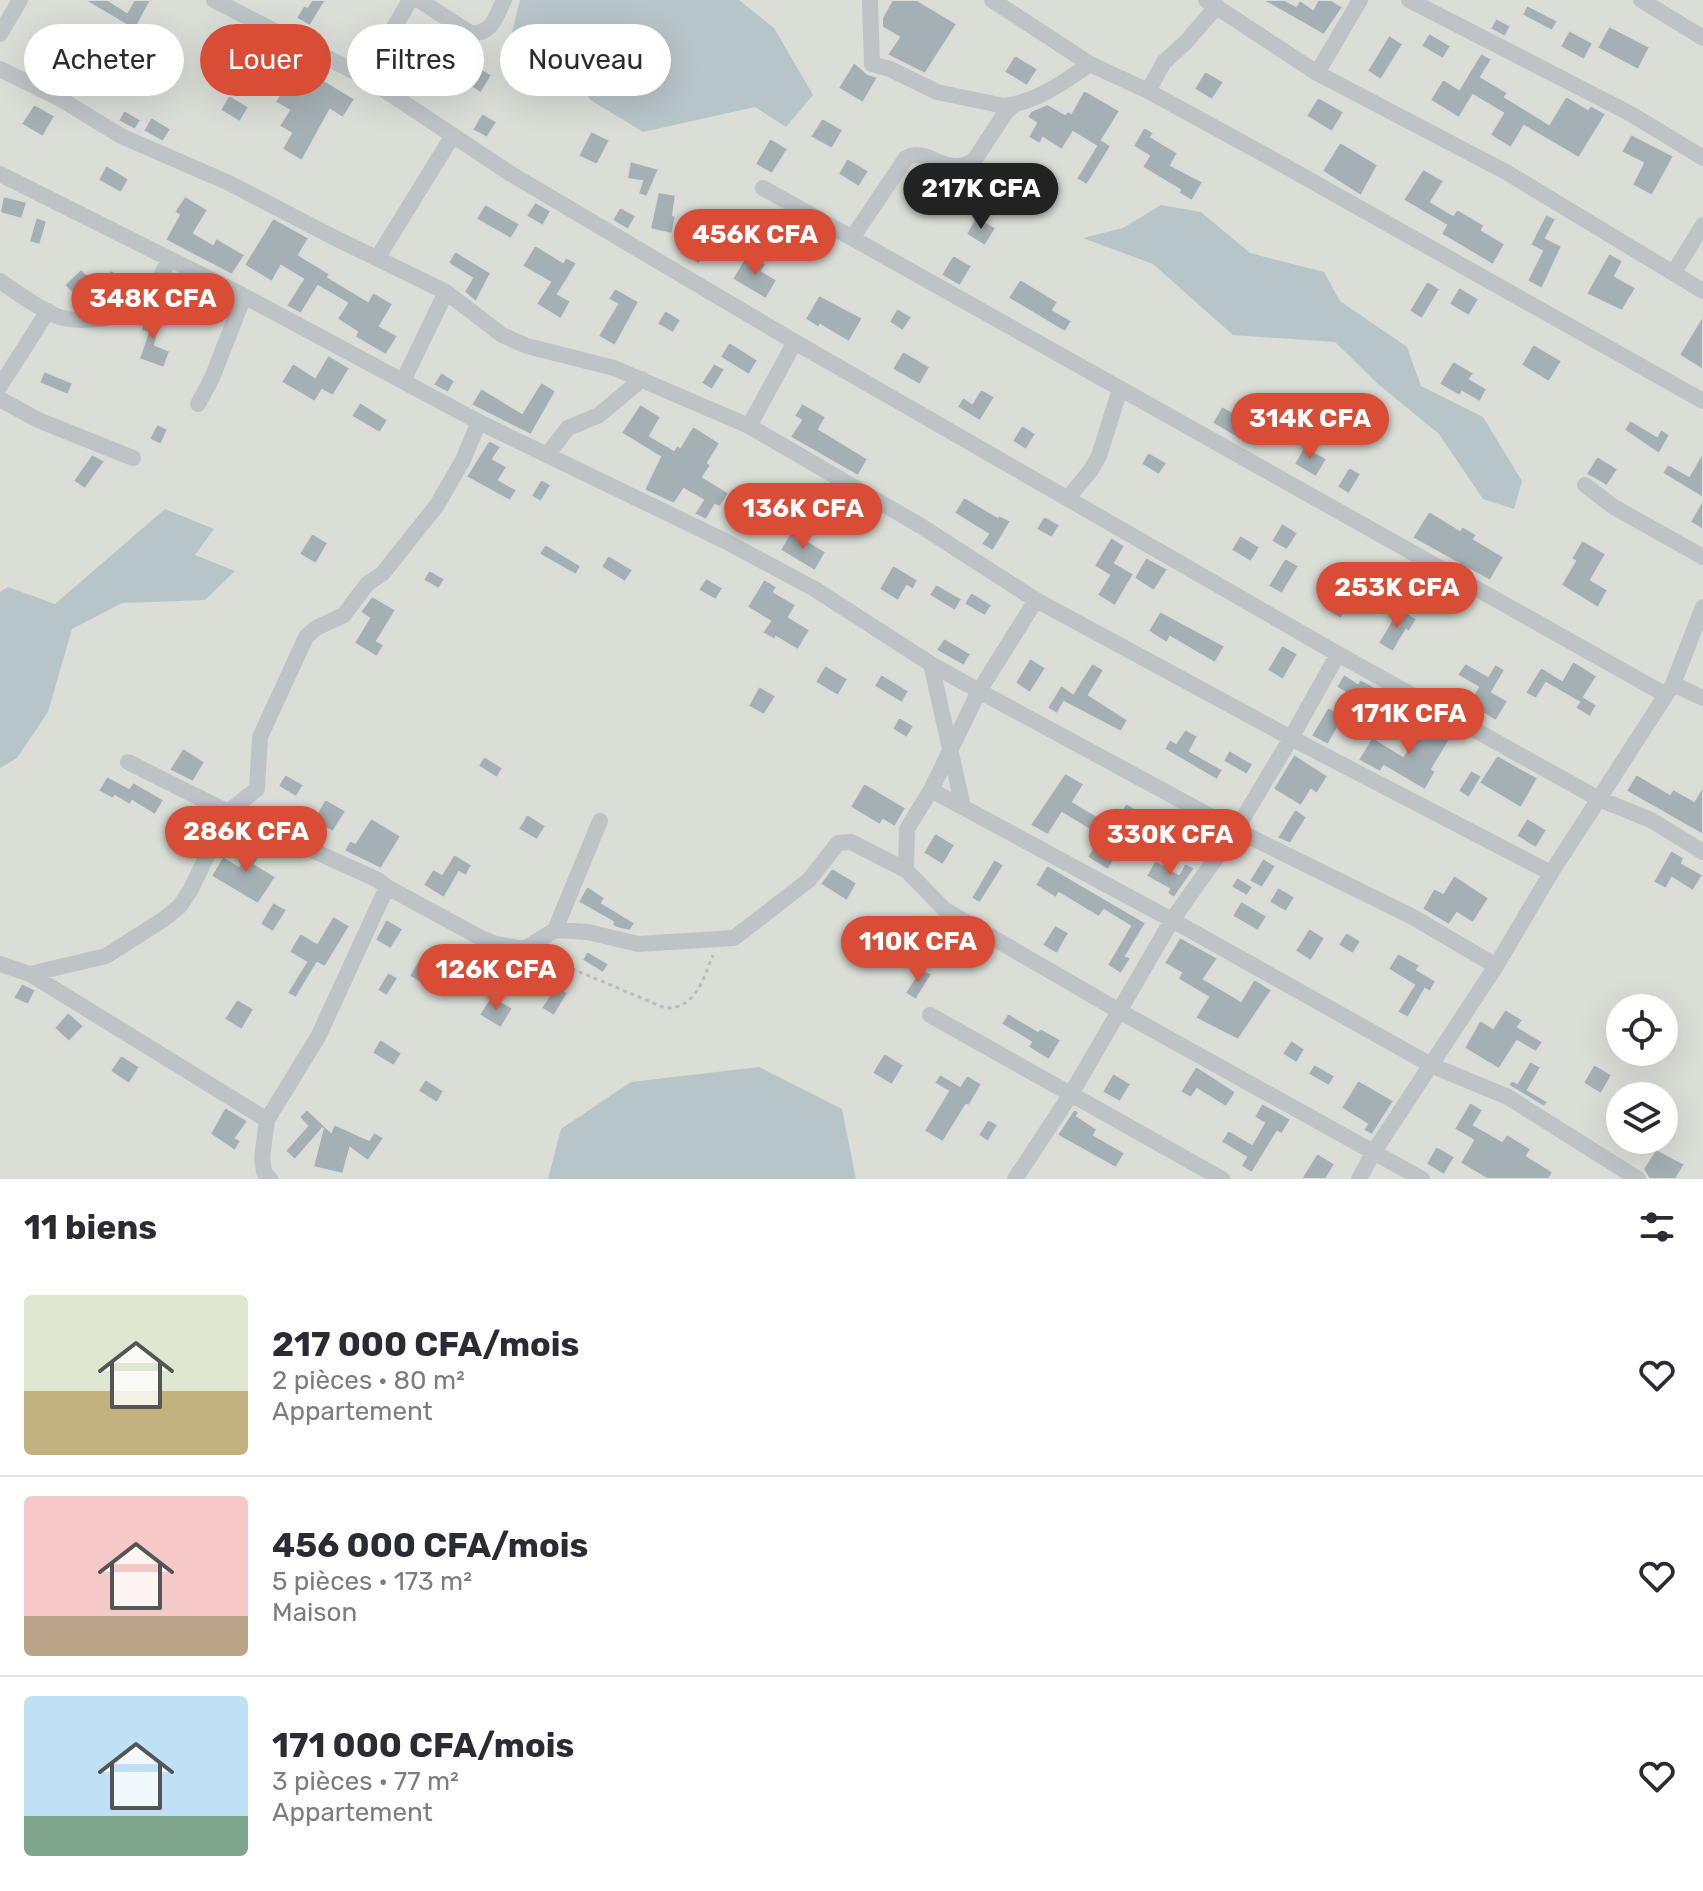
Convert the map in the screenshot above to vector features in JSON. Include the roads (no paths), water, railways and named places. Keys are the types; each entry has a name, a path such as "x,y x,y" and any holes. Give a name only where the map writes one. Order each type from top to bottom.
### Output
{"street":[{"path":"214,0 347,68"},
{"path":"396,24 410,0"},
{"path":"419,0 470,33 479,34 490,28 504,0"},
{"path":"870,0 872,64 890,69 937,92 1004,106 1014,105 1054,88 1090,64"},
{"path":"992,0 1090,64 1148,91 1703,401"},
{"path":"1317,73 1360,0"},
{"path":"1409,0 1631,114 1703,158"},
{"path":"1641,0 1703,38"},
{"path":"1148,91 1164,62 1186,42 1212,3 1317,73 1506,172 1703,291"},
{"path":"0,34 11,4"},
{"path":"0,69 59,98 121,136 229,183 446,292 502,335 614,368 749,426 921,526 1036,600 1291,738 1551,873"},
{"path":"394,96 511,174 795,342 1338,654 1599,799 1651,820 1703,852"},
{"path":"852,238 906,158 917,155 954,168 968,164 975,159 1014,105"},
{"path":"378,257 453,135"},
{"path":"0,174 244,296 479,422 725,541 813,588 979,691 1236,830 1413,917 1496,966"},
{"path":"763,188 1120,389 1669,690 1703,698"},
{"path":"1674,272 1703,225"},
{"path":"0,281 57,316 86,319 127,313 141,305 170,259"},
{"path":"403,381 446,292"},
{"path":"198,404 212,378 244,296"},
{"path":"0,386 48,311"},
{"path":"749,426 795,342"},
{"path":"547,455 568,428 599,415 642,379"},
{"path":"1068,498 1099,456 1120,389"},
{"path":"0,399 38,420 133,458"},
{"path":"30,974 106,956 180,906 228,812 257,789 260,737 306,637 316,628 344,615 361,590 383,573 437,505 463,460 479,422"},
{"path":"1585,485 1614,507 1703,557"},
{"path":"906,870 907,829 931,790 979,691 1036,600"},
{"path":"1359,1179 1669,690 1703,607"},
{"path":"1015,1179 1121,1012 1172,920 1236,830 1338,654"},
{"path":"931,664 963,807"},
{"path":"128,762 228,812 378,880 481,938 524,949 555,930 588,932 656,945 734,938 779,900 809,880 838,843 851,842 906,870 945,910 1422,1179"},
{"path":"931,790 1431,1065 1508,1097 1638,1179"},
{"path":"555,930 600,821"},
{"path":"270,1179 264,1172 262,1158 267,1120 318,1037 387,887"},
{"path":"0,964 30,974 267,1120"},
{"path":"930,1015 1222,1179"}]}
